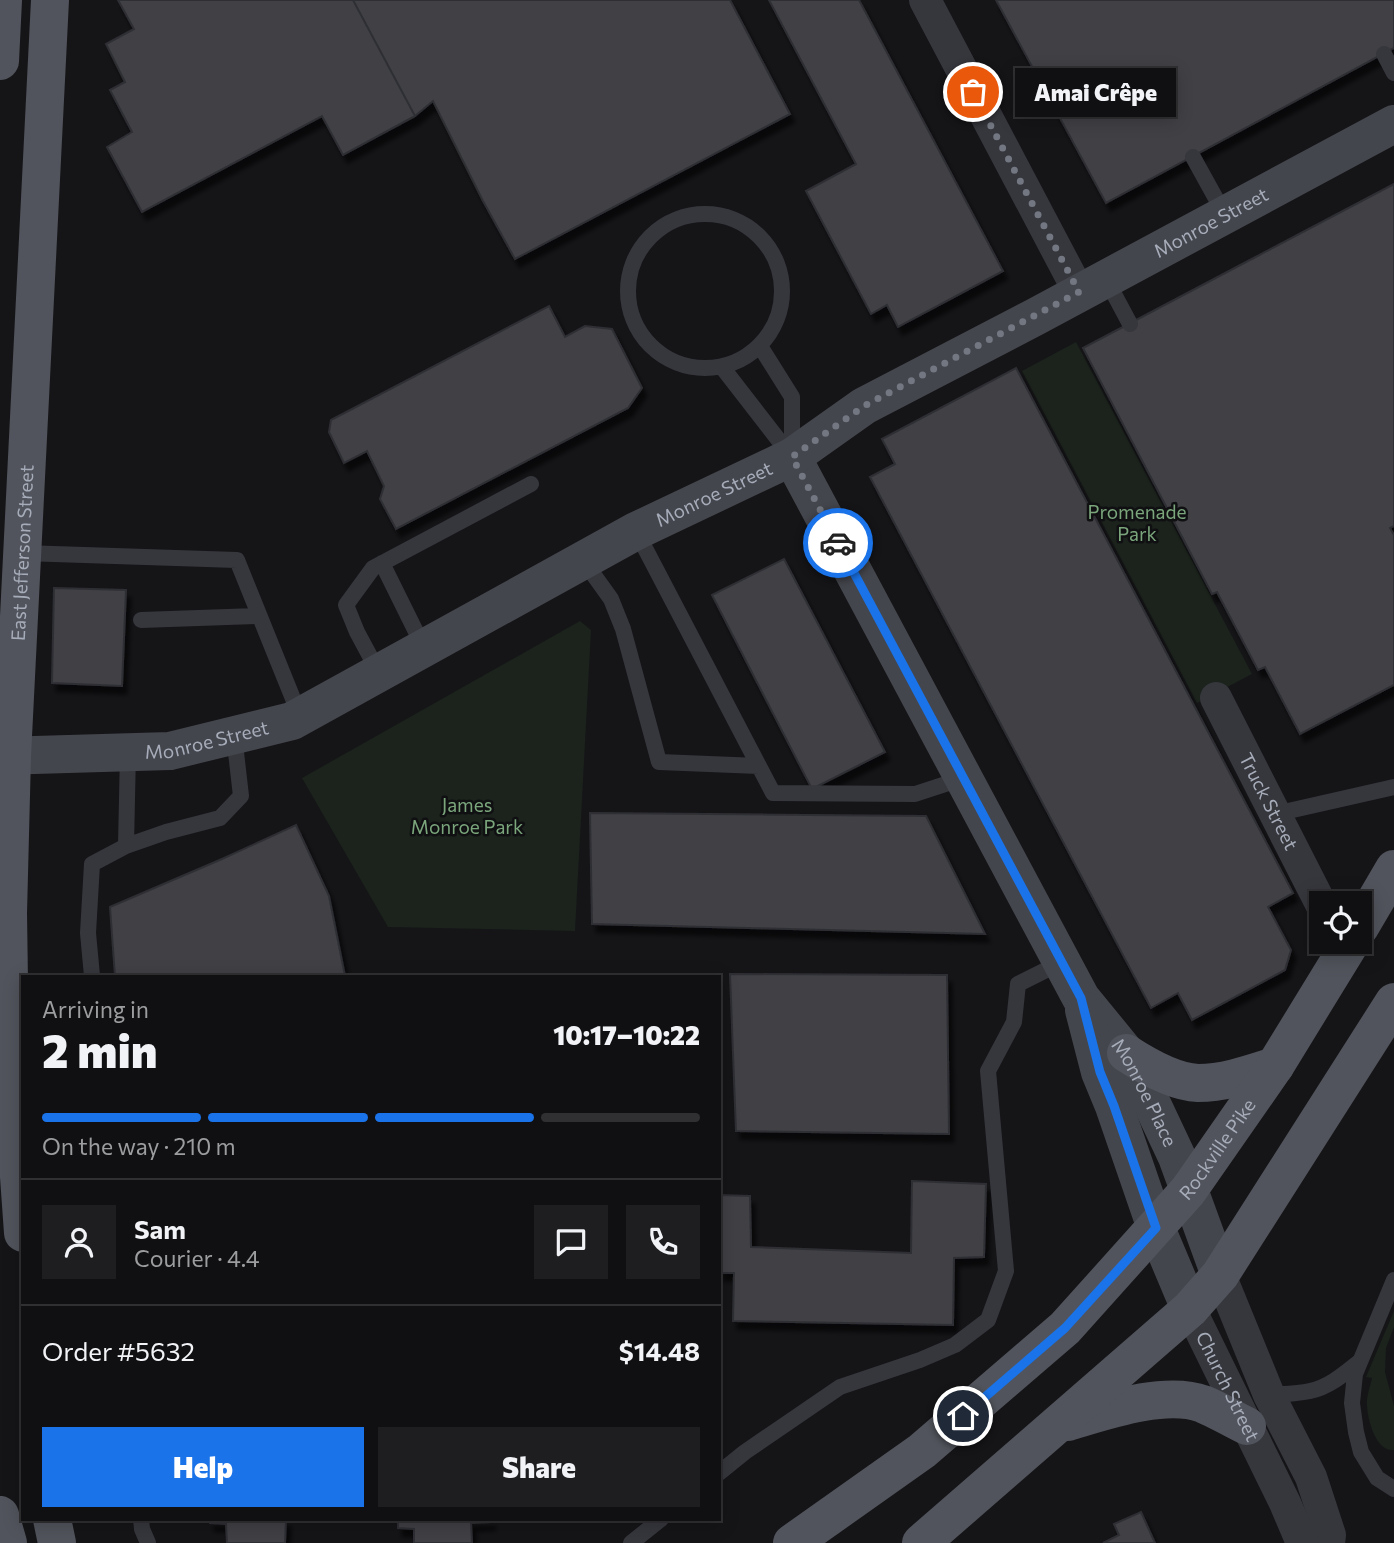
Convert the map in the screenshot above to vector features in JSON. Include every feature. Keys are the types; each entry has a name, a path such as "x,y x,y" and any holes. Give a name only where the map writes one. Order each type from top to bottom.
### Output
{"main road":[{"path":"0,61 3,0"},
{"name":"East Jefferson Street","path":"21,1203 10,1036 6,756 23,553 50,0"},
{"path":"1372,907 1394,869"},
{"name":"Rockville Pike","path":"792,1543 922,1451 1065,1328 1188,1191 1275,1066 1344,954"},
{"path":"921,1543 1190,1309 1220,1275 1394,1002"},
{"path":"1126,1053 1152,1070 1195,1083 1217,1081 1275,1066"},
{"path":"1053,1427 1122,1406 1163,1400 1201,1404 1247,1426"},
{"path":"830,1543 922,1451"},
{"path":"0,1515 8,1543"},
{"path":"52,1521 57,1543"}],"street":[{"path":"925,0 1093,286"},
{"name":"Monroe Street","path":"6,756 170,751 292,720 636,531 792,457 864,406 1394,124"},
{"name":"Monroe Place","path":"792,457 1081,998 1126,1053 1177,1157 1220,1275"},
{"name":"Truck Street","path":"1216,698 1314,891"},
{"name":"Monroe Place","path":"1081,998 1100,1072 1156,1228"},
{"name":"Church Street","path":"1156,1228 1190,1309 1301,1543"},
{"name":"Church Street","path":"1220,1275 1269,1395 1311,1477 1330,1535 1329,1543"}],"lane":[{"path":"1384,54 1394,73"},
{"path":"1193,157 1225,215"},
{"path":"719,215 738,220 764,240 781,279 780,310 772,330 760,346 722,367 708,369 678,364 656,351 638,329 628,300 629,276 639,250 661,227 686,216 719,215"},
{"path":"1093,286 1130,324"},
{"path":"760,346 792,397 792,457"},
{"path":"722,367 792,457"},
{"path":"379,673 345,605 373,568 531,484"},
{"path":"636,531 773,793 915,794 964,778"},
{"path":"23,553 237,560 300,716"},
{"path":"583,560 611,599 624,629 659,762 759,766"},
{"path":"382,563 425,648"},
{"path":"141,620 259,616"},
{"path":"92,975 88,933 92,864 126,846 220,818 241,796 234,735"},
{"path":"126,846 128,752"},
{"path":"1275,814 1394,787"},
{"path":"721,1471 840,1387 955,1345 988,1320 1006,1271 988,1071 1014,1022 1018,984 1062,962"},
{"path":"1394,1280 1355,1374 1352,1403 1361,1452 1377,1478 1394,1489"},
{"path":"1269,1395 1309,1392 1325,1386 1340,1378 1361,1360"},
{"path":"141,1521 148,1543"},
{"path":"631,1543 658,1521"}],"green space":[{"name":"Promenade Park","path":"1076,342 1252,674 1197,703 1022,371"},
{"name":"James Monroe Park","path":"580,621 591,630 575,931 388,927 302,778"},
{"path":"1394,1311 1394,1327 1386,1348 1385,1372 1394,1406 1394,1450 1382,1446 1371,1427 1367,1403 1372,1378 1366,1377"}],"building":[{"path":"118,0 353,0 415,116 343,155 322,116 142,212 107,147 132,132 110,90 125,82 106,44 134,29"},
{"path":"353,0 730,0 790,114 515,259 433,101 415,116"},
{"path":"769,0 859,0 1003,271 898,327 887,305 871,314 806,191 856,164"},
{"path":"996,0 1394,0 1394,48 1106,203"},
{"path":"1394,184 1394,526 1390,528 1394,535 1394,685 1300,734 1265,667 1258,670 1217,592 1212,594 1083,348"},
{"path":"549,306 565,337 585,326 612,329 642,388 628,408 396,529 380,499 384,486 367,451 344,463 329,432 331,420"},
{"path":"1016,368 1293,893 1268,907 1291,950 1285,970 1192,1020 1178,993 1151,1008 870,477 895,464 882,439"},
{"path":"784,559 885,752 812,789 712,595"},
{"path":"54,588 126,590 122,686 52,683"},
{"path":"590,813 926,816 985,934 592,924"},
{"path":"296,825 329,896 345,975 115,975 110,907"},
{"path":"730,974 947,975 949,1134 736,1131"},
{"path":"912,1181 986,1184 984,1257 954,1258 953,1325 733,1321 734,1273 721,1273 721,1195 750,1196 751,1247 911,1253"},
{"path":"1141,1512 1155,1543 1103,1543 1119,1535 1114,1524"},
{"path":"286,1521 285,1543 227,1543 226,1524 210,1523"},
{"path":"398,1521 491,1521 471,1523 472,1543 414,1543 414,1529 398,1528"}],"way so far":[{"path":"838,543 792,457 864,406 1079,292 973,92"}],"place":[{"name":"Amai Crêpe","path":"973,92"}],"route":[{"path":"838,543 1081,998 1100,1072 1156,1228 1065,1328 963,1416"}]}
